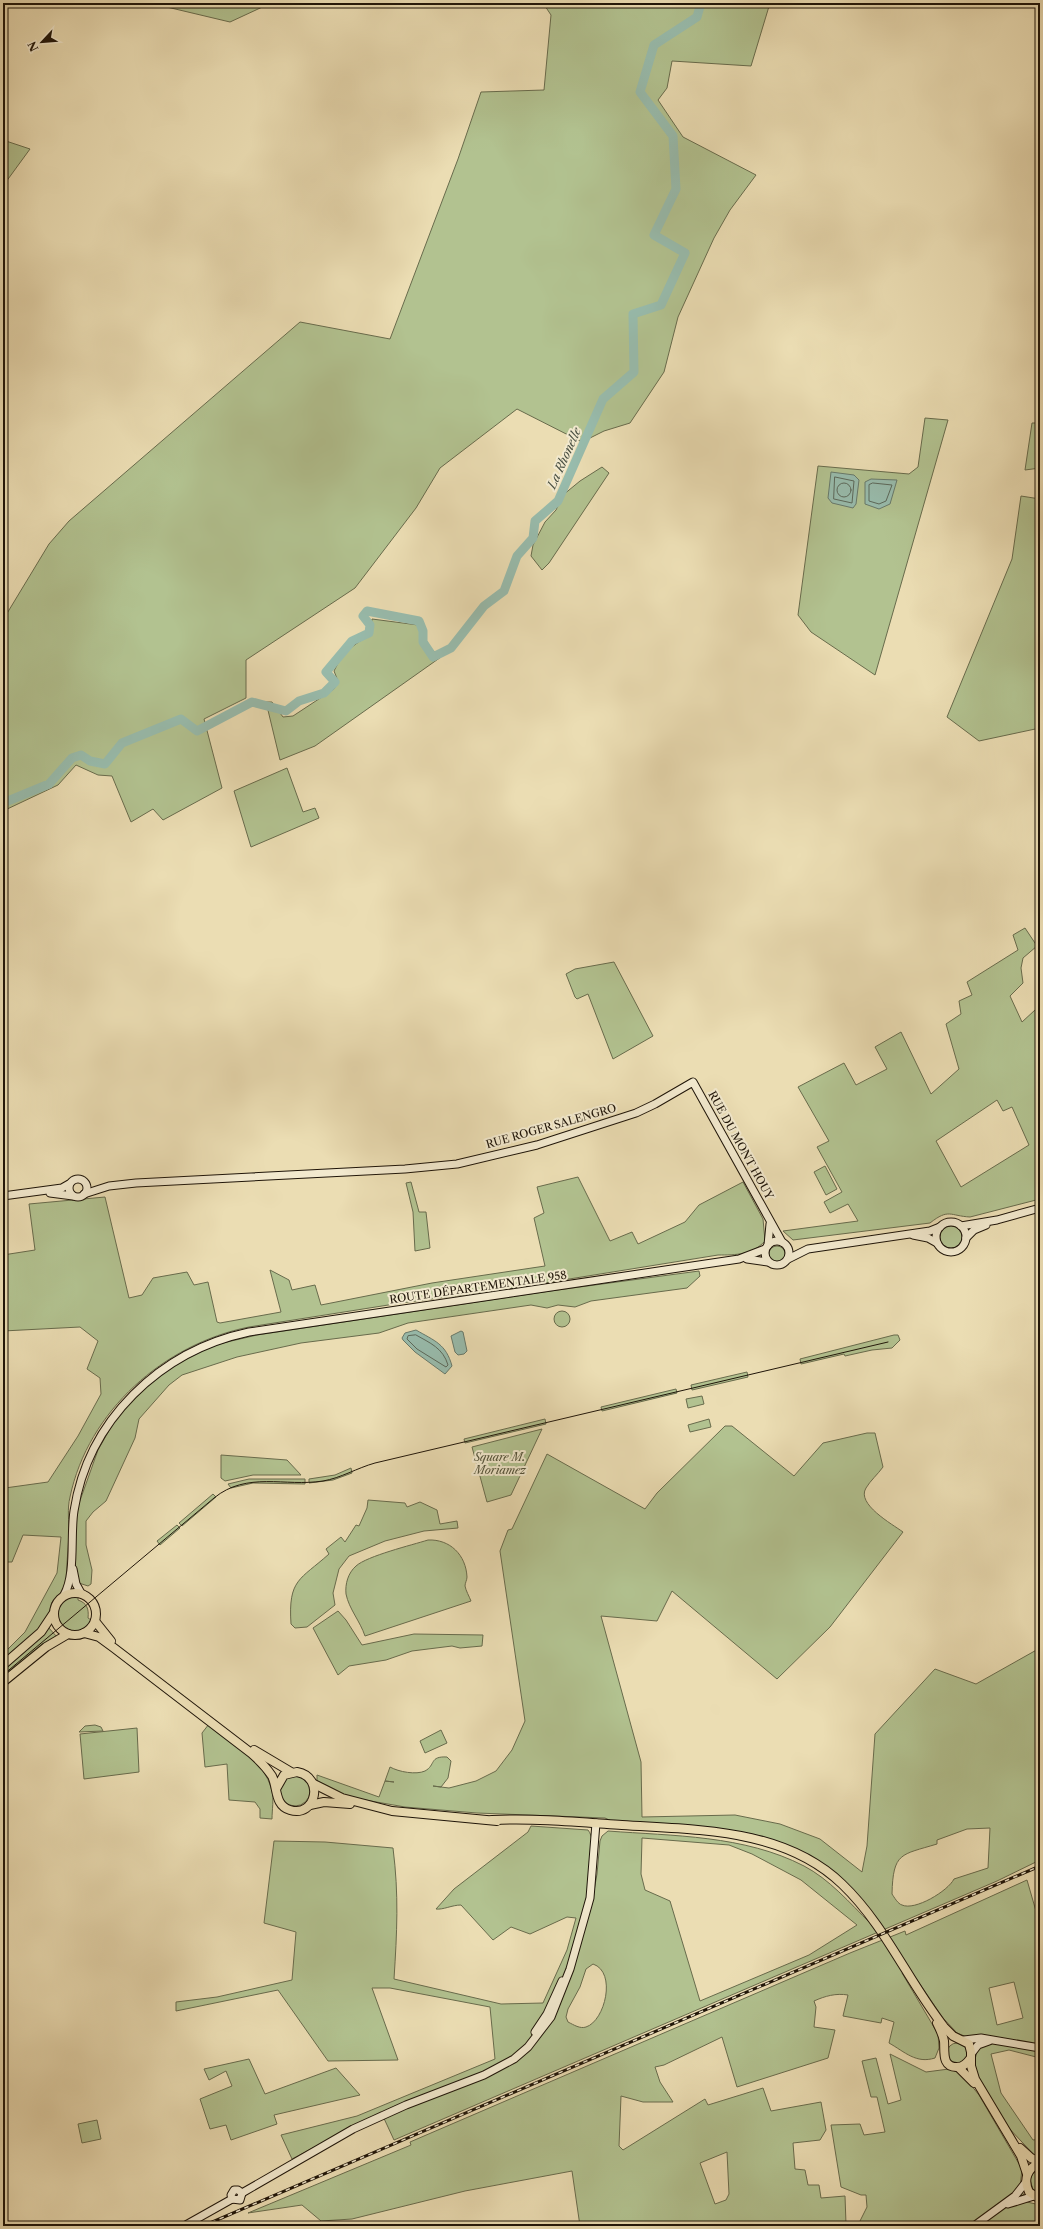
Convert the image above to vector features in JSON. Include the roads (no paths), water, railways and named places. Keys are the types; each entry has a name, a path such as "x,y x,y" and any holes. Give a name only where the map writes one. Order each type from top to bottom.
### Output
{"main road":[{"path":"3,1665 48,1624 56,1603 64,1595 72,1592 81,1593 93,1603 96,1612 95,1621 91,1628 84,1633 76,1635 68,1634 57,1626 53,1613"},
{"path":"95,1621 101,1631 116,1645 244,1743 277,1766 291,1772 305,1774 321,1790 380,1809"},
{"path":"84,1633 99,1637 251,1753 270,1773 276,1789 278,1800 287,1809 299,1810 310,1805 331,1802 422,1815 596,1826 710,1836 756,1844 788,1855 810,1867 838,1887 864,1910 890,1944 933,2013 948,2032 970,2046 972,2072 981,2091 1023,2159 1027,2178 1027,2188 1037,2197"},
{"path":"3,1682 46,1646 68,1634"},
{"path":"276,1789 281,1778 291,1772"},
{"path":"310,1805 314,1796 314,1784"},
{"path":"933,2013 943,2038 943,2054 946,2061 952,2066 958,2067 965,2064 971,2056"},
{"path":"944,2047 949,2041 960,2039"},
{"path":"958,2067 981,2091"},
{"path":"1010,2138 1028,2156 1040,2163"},
{"path":"1027,2178 1032,2167 1040,2163"}],"street":[{"name":"RUE ROGER SALENGRO","path":"114,1185 174,1180 289,1176 424,1168 472,1161 536,1145 636,1113 693,1082"},
{"name":"RUE DU MONT HOUY","path":"693,1082 769,1220 784,1244"},
{"path":"3,1196 63,1188 77,1179 92,1185 114,1185"},
{"path":"84,1194 87,1188 85,1183"},
{"path":"69,1184 69,1190 73,1196"},
{"path":"34,1192 64,1193 79,1197 84,1194 114,1185"},
{"path":"808,1249 774,1242 767,1247 765,1256 768,1262 779,1265 788,1258 808,1249 930,1231 950,1222 961,1226 997,1220 1040,1208"},
{"name":"RUE DU MONT HOUY","path":"767,1247 770,1236 769,1220"},
{"path":"907,1234 925,1237 937,1243 944,1250 954,1252 963,1246 966,1238 974,1230 997,1220"},
{"path":"961,1226 966,1238"},
{"path":"937,1243 936,1233 940,1227"},
{"path":"784,1244 789,1252 788,1258"},
{"name":"ROUTE DÉPARTEMENTALE 958","path":"739,1259 767,1247"},
{"name":"ROUTE DÉPARTEMENTALE 958","path":"71,1558 73,1520 80,1486 91,1456 108,1424 128,1399 157,1372 188,1353 220,1339 253,1332 739,1259 768,1262"},
{"path":"71,1558 76,1584 81,1593"},
{"path":"64,1595 69,1583 71,1558"},
{"path":"184,2226 232,2199 231,2195 234,2190 239,2190 242,2193 359,2126 406,2104 484,2075 504,2064 528,2047 549,2021 563,1990 575,1952 590,1898 596,1826"},
{"path":"960,2039 979,2038 1040,2048"},
{"path":"971,2056 978,2045 990,2041"},
{"path":"974,2226 1001,2208 1021,2191 1027,2178"},
{"path":"1001,2208 1037,2197"}],"water":[{"path":"831,472 854,475 859,480 856,504 853,508 832,503 828,498"},
{"path":"871,479 897,480 890,504 879,509 865,504 865,482"},
{"path":"416,1330 434,1340 447,1353 452,1366 445,1374 415,1352 403,1340 402,1338 405,1333"},
{"path":"461,1331 463,1332 467,1351 464,1354 458,1355 455,1352 451,1336"}],"waterway":[{"name":"La Rhonelle","path":"3,803 49,784 72,758 81,755 90,761 105,764 122,743 181,719 197,731 252,702 286,711 299,701 324,693 335,682 326,672 352,641 369,633 370,625 363,616 367,611 419,621 423,631 423,642 433,657 451,648 484,606 504,591 517,556 533,538 535,521 558,501 603,399 634,372 633,314 661,305 685,253 654,235 676,189 673,136 640,92 654,45 697,17 701,3"}],"tram line":[{"path":"3,1675 214,1498 227,1490 240,1485 253,1482 309,1482 330,1480 375,1463 888,1342"}],"railway":[{"path":"203,2226 1040,1866"}],"park label":[{"name":"Square M. Moriamez","path":"500,1463"}]}
